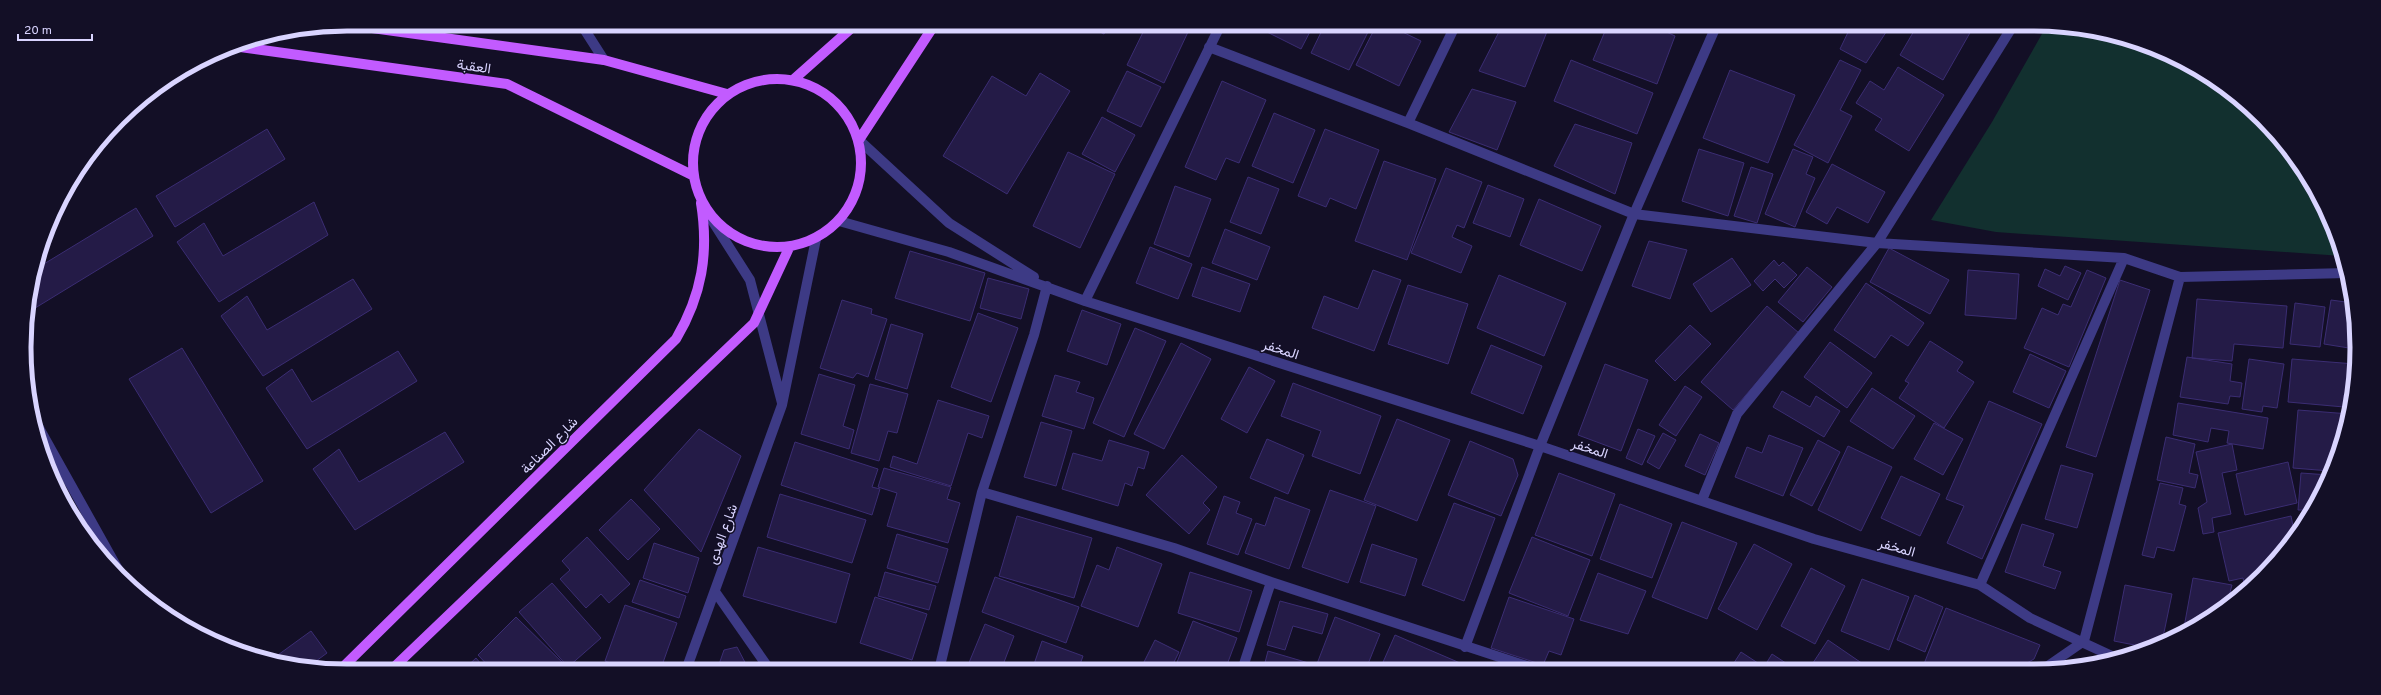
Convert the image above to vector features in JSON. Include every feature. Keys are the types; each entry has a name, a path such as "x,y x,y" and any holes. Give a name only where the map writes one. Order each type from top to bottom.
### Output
{"main road":[{"name":"العقبة","path":"394,31 604,60 727,94"},
{"path":"793,80 848,31"},
{"path":"859,140 930,31"},
{"name":"العقبة","path":"246,48 507,84 692,175"},
{"path":"793,80 820,90 847,114 859,140 862,175 852,203 839,221 816,239 789,248 759,247 731,236 719,226 701,203 692,175 695,137 710,111 727,94 753,81 793,80"},
{"name":"شارع الصناعة","path":"346,664 676,339 691,311 703,273 705,226 701,203"},
{"path":"397,664 758,316 789,248"}],"street":[{"path":"585,31 604,60"},
{"path":"1085,301 1217,31"},
{"path":"1408,123 1453,31"},
{"path":"1465,647 1540,446 1634,214 1714,31"},
{"path":"1702,500 1737,414 1878,243 2010,31"},
{"path":"1209,47 1408,123 1634,214 1878,243 2124,258 2180,277 2341,273"},
{"path":"859,140 949,223 1047,286"},
{"path":"701,203 750,280 782,405"},
{"path":"839,221 949,252 1047,286"},
{"name":"شارع الهدى","path":"688,664 716,593 782,405 816,239"},
{"path":"1980,585 2124,258"},
{"path":"2052,663 2084,642 2180,277"},
{"path":"940,664 982,492 1034,335 1047,286"},
{"name":"المخفر","path":"1047,286 1085,301 1540,446 1814,539 1980,585 2030,618 2110,654"},
{"path":"45,438 111,558"},
{"path":"982,492 1174,548 1271,582 1520,664"},
{"path":"1244,664 1271,582"},
{"path":"716,593 766,664"}],"green space":[{"path":"2043,31 2095,37 2155,55 2192,73 2226,96 2271,139 2285,155 2308,189 2326,226 2336,256 1996,232 1931,220 1992,122"}],"building":[{"path":"1098,31 1106,31 1104,34"},
{"path":"1144,31 1188,32 1164,83 1127,65"},
{"path":"1265,31 1310,31 1301,49"},
{"path":"1322,31 1368,31 1349,70 1311,53"},
{"path":"1373,31 1400,31 1421,41 1399,86 1356,65"},
{"path":"1499,31 1547,31 1525,87 1479,71"},
{"path":"1605,31 1665,31 1675,36 1657,84 1593,60"},
{"path":"1849,31 1887,31 1866,63 1840,49"},
{"path":"1914,31 1971,31 1943,80 1900,55"},
{"path":"1571,60 1653,93 1637,134 1554,101"},
{"path":"1840,60 1861,70 1840,110 1852,116 1828,163 1794,145"},
{"path":"1898,67 1944,95 1909,151 1875,130 1882,119 1856,103 1870,81 1884,90"},
{"path":"1730,70 1795,95 1768,163 1703,138"},
{"path":"1127,71 1161,87 1141,127 1107,111"},
{"path":"1040,73 1070,91 1007,194 943,156 992,76 1026,96"},
{"path":"1222,81 1266,100 1239,163 1226,158 1216,180 1185,167"},
{"path":"1472,89 1516,102 1497,150 1449,132"},
{"path":"1274,113 1315,130 1293,183 1252,166"},
{"path":"1102,117 1135,135 1115,172 1082,154"},
{"path":"1575,124 1632,143 1615,194 1554,166"},
{"path":"267,129 285,159 175,227 156,196"},
{"path":"1325,129 1379,150 1356,209 1330,198 1326,207 1298,196"},
{"path":"1699,149 1744,163 1728,216 1682,201"},
{"path":"1793,149 1813,157 1806,174 1815,178 1795,227 1765,214"},
{"path":"1068,152 1115,174 1080,248 1033,226"},
{"path":"1384,161 1436,179 1407,260 1355,241"},
{"path":"1832,164 1885,192 1868,223 1837,207 1827,224 1806,212"},
{"path":"1751,167 1773,174 1757,223 1734,216"},
{"path":"1446,168 1482,182 1464,228 1457,225 1452,237 1472,246 1461,273 1411,253"},
{"path":"1248,177 1279,189 1261,234 1230,222"},
{"path":"1488,185 1524,199 1510,237 1473,223"},
{"path":"1175,186 1211,199 1189,257 1154,244"},
{"path":"1539,199 1601,226 1582,271 1520,245"},
{"path":"314,202 328,235 219,302 177,242 204,223 223,256"},
{"path":"136,208 153,236 34,309 42,265"},
{"path":"1225,229 1270,247 1257,280 1212,263"},
{"path":"1649,241 1687,250 1670,299 1632,286"},
{"path":"1150,247 1192,264 1178,299 1136,283"},
{"path":"1889,248 1949,280 1930,314 1870,282"},
{"path":"910,251 985,273 970,321 895,298"},
{"path":"1732,258 1751,285 1711,312 1693,284"},
{"path":"1774,260 1779,266 1783,262 1797,275 1784,288 1775,279 1763,291 1754,281"},
{"path":"2065,266 2081,273 2068,300 2038,286 2045,269 2060,276"},
{"path":"1202,267 1250,284 1240,312 1192,296"},
{"path":"1807,267 1832,287 1803,322 1778,302"},
{"path":"1373,270 1401,280 1374,351 1312,328 1324,296 1358,309"},
{"path":"1968,270 2019,274 2016,319 1965,315"},
{"path":"2087,270 2106,278 2069,367 2024,348 2042,308 2058,315 2063,304 2071,307"},
{"path":"1499,275 1566,303 1544,356 1477,328"},
{"path":"988,278 1029,289 1021,319 980,308"},
{"path":"353,279 372,309 263,376 221,316 247,296 267,330"},
{"path":"2120,280 2150,290 2096,457 2066,447"},
{"path":"1866,283 1924,323 1908,346 1891,335 1875,358 1834,330"},
{"path":"1408,285 1468,304 1448,364 1388,344"},
{"path":"2197,299 2287,306 2283,348 2234,344 2232,361 2192,358"},
{"path":"842,300 872,309 871,314 887,319 868,377 857,373 853,378 820,368"},
{"path":"2331,300 2346,302 2350,348 2324,344"},
{"path":"2295,303 2325,307 2320,347 2290,344"},
{"path":"1767,306 1799,333 1733,410 1701,382"},
{"path":"1082,310 1121,324 1107,365 1067,351"},
{"path":"978,313 1018,328 991,402 951,387"},
{"path":"891,324 923,334 907,389 875,379"},
{"path":"1690,325 1711,344 1675,381 1655,361"},
{"path":"1135,328 1166,341 1124,437 1093,423"},
{"path":"1930,341 1963,362 1957,371 1974,382 1944,428 1899,398 1909,383 1905,381"},
{"path":"1830,342 1872,373 1847,408 1804,377"},
{"path":"1181,343 1211,359 1164,449 1134,434"},
{"path":"1491,345 1542,366 1523,414 1471,393"},
{"path":"182,348 263,481 211,513 129,379"},
{"path":"398,351 417,381 307,449 266,388 292,369 312,402"},
{"path":"2030,354 2066,371 2049,408 2013,392"},
{"path":"2187,357 2232,364 2230,381 2242,383 2240,397 2230,396 2228,404 2180,397"},
{"path":"2249,359 2284,364 2277,408 2263,406 2262,412 2242,409"},
{"path":"2292,359 2349,364 2346,395 2344,395 2344,407 2288,402"},
{"path":"1605,364 1648,380 1621,451 1578,435"},
{"path":"1249,367 1275,381 1247,433 1221,419"},
{"path":"819,374 855,385 843,426 854,430 849,449 801,434"},
{"path":"1055,375 1080,382 1076,392 1094,398 1084,429 1042,416"},
{"path":"1293,383 1381,416 1360,474 1312,456 1321,431 1281,416"},
{"path":"870,384 908,394 897,433 888,431 879,461 851,453"},
{"path":"1685,386 1702,397 1676,436 1659,425"},
{"path":"1872,388 1915,416 1893,449 1850,421"},
{"path":"1782,391 1810,407 1816,396 1840,411 1824,437 1773,407"},
{"path":"938,400 989,416 982,438 968,433 951,486 890,467 893,456 917,464"},
{"path":"1989,401 2042,424 1982,559 1947,543 1964,506 1946,499"},
{"path":"2178,403 2268,418 2263,449 2227,443 2229,431 2211,428 2208,442 2173,435"},
{"path":"2298,410 2343,413 2325,471 2293,468"},
{"path":"1397,419 1450,440 1417,521 1364,500"},
{"path":"1041,422 1072,431 1056,486 1024,477"},
{"path":"1934,423 1963,439 1943,475 1914,459"},
{"path":"699,429 741,456 701,552 644,490"},
{"path":"1638,429 1655,436 1642,465 1626,458"},
{"path":"445,432 464,462 355,530 313,469 339,449 359,482"},
{"path":"1663,433 1676,440 1659,469 1647,462"},
{"path":"1700,434 1719,443 1705,475 1685,466"},
{"path":"1769,435 1803,448 1783,496 1735,477 1747,447 1762,453"},
{"path":"2166,437 2195,444 2189,473 2198,475 2195,488 2157,480"},
{"path":"1267,439 1304,455 1288,494 1250,478"},
{"path":"1109,440 1149,452 1144,469 1138,467 1132,486 1125,483 1118,506 1062,489 1073,453 1102,461"},
{"path":"1818,440 1840,452 1812,506 1790,495"},
{"path":"1470,441 1513,459 1518,475 1501,516 1448,495"},
{"path":"795,442 878,469 872,487 880,489 872,515 781,485"},
{"path":"2232,444 2237,470 2222,473 2231,514 2212,518 2214,532 2203,534 2198,508 2207,502 2196,452"},
{"path":"1848,446 1892,467 1861,531 1818,510"},
{"path":"1182,455 1217,487 1203,503 1210,510 1189,534 1146,495"},
{"path":"2288,462 2297,503 2245,515 2236,474"},
{"path":"2061,465 2093,474 2077,528 2045,519"},
{"path":"884,468 951,487 947,499 960,503 948,543 887,526 897,493 878,487"},
{"path":"1559,473 1615,494 1592,556 1535,535"},
{"path":"2301,473 2323,475 2305,510 2298,510"},
{"path":"1901,476 1940,494 1920,536 1881,518"},
{"path":"2160,483 2183,488 2179,504 2186,506 2174,551 2157,547 2154,558 2142,555"},
{"path":"1330,490 1376,506 1348,583 1302,567"},
{"path":"780,494 866,520 852,563 767,537"},
{"path":"1224,496 1240,502 1236,513 1252,519 1238,555 1207,544"},
{"path":"1275,497 1310,510 1289,569 1245,553 1256,523 1265,526"},
{"path":"631,499 660,529 628,560 599,530"},
{"path":"1454,503 1495,518 1464,601 1422,585"},
{"path":"1620,504 1672,524 1652,578 1600,559"},
{"path":"1017,516 1092,538 1074,598 999,576"},
{"path":"2291,516 2293,528 2271,556 2244,583 2243,578 2229,581 2218,533"},
{"path":"1682,522 1737,543 1707,619 1652,597"},
{"path":"2022,524 2054,534 2043,566 2061,572 2055,589 2005,572"},
{"path":"897,534 948,549 938,583 887,568"},
{"path":"587,537 630,584 609,603 601,594 586,608 560,579 570,570 562,561"},
{"path":"1532,537 1590,560 1568,616 1509,593"},
{"path":"654,543 699,558 688,593 643,578"},
{"path":"1372,544 1417,559 1405,596 1360,582"},
{"path":"1754,544 1792,564 1757,630 1718,609"},
{"path":"758,547 850,574 836,623 743,596"},
{"path":"1117,547 1162,564 1138,627 1081,606 1097,565 1109,570"},
{"path":"1811,568 1845,586 1815,644 1781,626"},
{"path":"885,572 936,586 929,610 878,596"},
{"path":"1190,572 1252,591 1239,632 1178,613"},
{"path":"1598,573 1646,591 1628,634 1580,620"},
{"path":"995,577 1079,607 1066,643 982,612"},
{"path":"2193,578 2232,585 2229,596 2226,599 2184,626"},
{"path":"1862,579 1909,597 1889,650 1841,631"},
{"path":"640,580 686,596 679,618 632,602"},
{"path":"552,583 601,638 571,664 565,664 519,612"},
{"path":"2125,585 2172,594 2163,636 2139,646 2114,641"},
{"path":"1915,595 1943,607 1925,652 1897,640"},
{"path":"875,597 927,614 912,660 860,643"},
{"path":"1509,597 1574,619 1561,655 1549,651 1543,664 1491,648"},
{"path":"1280,601 1328,614 1322,634 1293,626 1285,650 1267,645"},
{"path":"625,605 677,623 662,664 613,664 605,661"},
{"path":"1946,608 2040,645 2034,659 2025,664 1924,664"},
{"path":"516,617 564,664 486,664 478,655"},
{"path":"1335,617 1380,634 1368,664 1317,664"},
{"path":"1193,621 1237,638 1227,664 1176,664"},
{"path":"985,624 1014,636 1003,664 968,664"},
{"path":"311,631 327,653 315,662 277,656"},
{"path":"1395,635 1462,664 1382,664"},
{"path":"1155,640 1179,652 1173,664 1143,664"},
{"path":"1828,640 1863,664 1812,664"},
{"path":"1042,641 1083,656 1080,664 1034,664"},
{"path":"737,647 746,664 719,664 724,650"},
{"path":"1268,651 1312,664 1265,664"},
{"path":"1741,652 1759,664 1733,664"},
{"path":"1772,654 1787,664 1766,664"},
{"path":"476,658 481,664 470,664"}]}
